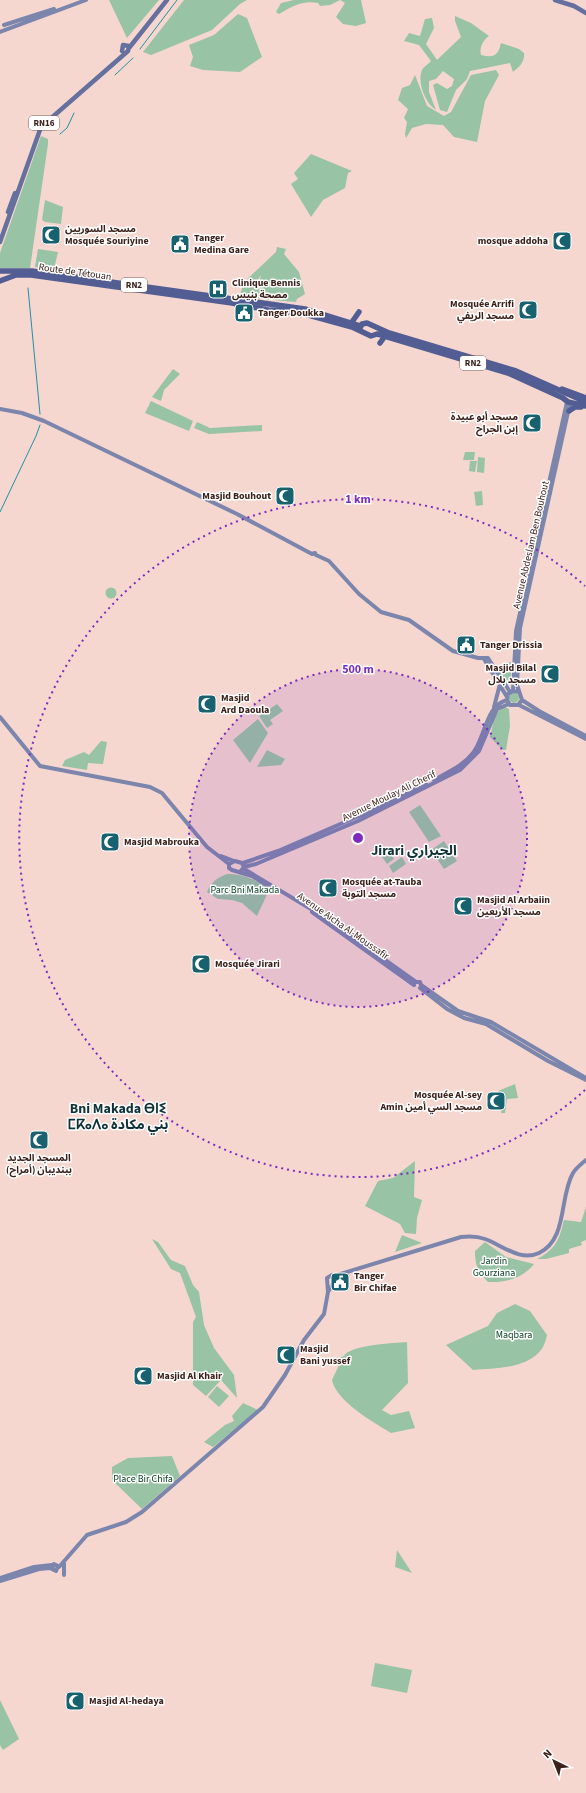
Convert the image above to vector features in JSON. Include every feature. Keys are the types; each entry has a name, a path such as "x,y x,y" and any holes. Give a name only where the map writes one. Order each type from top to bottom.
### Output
{"highway":[{"name":"Route de Tétouan","path":"0,271 32,271 199,293 258,301 268,307 289,305 352,322 360,328 362,333 371,336 377,331"},
{"name":"Route de Tétouan","path":"0,281 16,276 31,275 268,307 301,313 360,328 367,323 386,336 508,374 569,400 585,403"},
{"path":"352,322 359,312"},
{"name":"Route de Tétouan","path":"377,331 516,371 540,382 569,400"},
{"path":"380,344 386,336"},
{"path":"540,382 585,403"},
{"path":"569,411 585,403"}],"main road":[{"path":"3,29 79,0"},
{"path":"3,29 86,0"},
{"name":"RN16","path":"124,51 123,45 129,46 165,0"},
{"path":"555,0 574,6 586,13"},
{"path":"0,22 3,29"},
{"name":"RN16","path":"0,234 26,165 38,127 124,51"},
{"name":"RN16","path":"0,242 41,127 124,51"},
{"name":"Avenue Abdeslam Ben Bouhout","path":"519,692 517,685 520,628 569,411 569,400"},
{"name":"Avenue Abdeslam Ben Bouhout","path":"512,692 516,631 569,400"},
{"path":"0,409 22,413 44,421 256,523 329,561 359,594 381,612 409,620 453,651 486,658 512,692"},
{"path":"486,658 508,700 514,706 519,705 586,737"},
{"name":"Avenue Moulay Ali Cherif","path":"243,868 278,851 375,809 456,768 478,747 493,709 500,684"},
{"path":"512,692 519,692 522,700 586,737"},
{"path":"493,709 499,703 508,700 512,692"},
{"name":"Avenue Moulay Ali Cherif","path":"243,868 253,866 327,835 460,770 479,751 497,709 508,700"},
{"path":"519,705 522,700"},
{"path":"0,717 40,766 143,784 162,793 207,847 229,864 229,868 232,870 243,868"},
{"path":"217,854 243,868"},
{"path":"229,864 234,862"},
{"path":"253,866 253,873"},
{"name":"Avenue Aicha Al-Moussafir","path":"243,868 326,918 415,983"},
{"name":"Avenue Aicha Al-Moussafir","path":"243,868 252,876 306,907 415,983"},
{"path":"415,983 416,988 420,987 448,1010 460,1016 486,1024 548,1061 586,1079"},
{"path":"328,1283 331,1284 334,1279 343,1274 461,1237 481,1238 519,1254 528,1256 539,1253 548,1247 554,1239 563,1213 569,1182 573,1173 586,1160"},
{"path":"328,1292 328,1276 334,1279"},
{"path":"58,1566 87,1535 126,1522 142,1512 261,1409 285,1375 304,1340 322,1316 328,1292 334,1279"},
{"path":"64,1575 64,1563 67,1558"},
{"path":"0,1581 32,1570 58,1566 64,1563"},
{"path":"0,1578 34,1567 52,1567"}],"green space":[{"path":"109,0 159,0 127,38"},
{"path":"184,0 247,0 240,4 212,30 151,55 143,52"},
{"path":"294,0 340,0 330,5 320,6 318,3 307,2 293,6 279,14 276,12 281,3"},
{"path":"340,0 361,0 366,23 356,26 343,24 336,17 345,3"},
{"path":"238,14 247,18 262,57 240,72 203,70 190,66 193,57 189,45 214,35"},
{"path":"455,16 471,23 489,36 482,44 481,55 495,55 501,43 519,49 524,53 524,59 513,72 510,63 470,71 467,79 456,90 447,112 440,110 433,85 437,83 447,89 452,86 454,79 443,71 436,79 429,81 429,92 436,110 428,102 421,86 422,70 431,61 419,45 404,41 409,33 420,36 425,19 432,18 434,28 426,44 437,60 461,37 455,21"},
{"path":"496,70 499,75 485,101 477,142 454,137 443,125 426,124 412,128 406,138 405,134 407,122 404,118 408,109 398,100 402,88 410,85 415,75 427,106 444,116 451,112 471,75"},
{"path":"41,136 48,139 48,144 30,268 0,268 0,253"},
{"path":"311,154 352,171 348,173 345,188 323,200 311,217 291,184 298,179 294,173"},
{"path":"45,200 63,207 61,224 45,222 42,220"},
{"path":"277,247 286,249 284,254 299,272 305,294 297,299 296,302 274,300 284,293 273,297 268,297 264,294 260,287 261,275 257,283 258,287 269,300 240,295 244,282 276,252"},
{"path":"38,249 58,252 54,269 35,267"},
{"path":"173,369 180,374 164,390 161,401 152,397"},
{"path":"151,401 193,421 189,431 145,413"},
{"path":"197,422 210,428 262,425 262,431 209,434 194,428"},
{"path":"465,452 475,452 474,460 463,460"},
{"path":"478,457 485,458 484,473 477,472"},
{"path":"470,461 477,461 475,472 469,471"},
{"path":"482,491 483,505 476,506 474,492"},
{"path":"111,587 115,589 117,593 115,597 111,599 107,597 105,593 107,589"},
{"path":"511,662 511,682 507,685 495,667"},
{"path":"512,693 516,693 518,694 518,702 512,703 509,700 509,696"},
{"path":"277,704 283,711 270,720 273,724 267,728 259,716"},
{"path":"504,707 509,709 510,726 506,750 503,750 490,737 496,716 500,709"},
{"path":"258,719 268,733 250,763 233,740"},
{"path":"101,741 107,742 103,764 88,763 87,770 62,766 65,760 84,752 89,755"},
{"path":"267,750 285,759 281,765 257,767"},
{"path":"420,805 441,836 429,842 409,812"},
{"path":"444,841 457,861 444,869 431,850"},
{"path":"385,846 394,859 387,864 378,851"},
{"path":"402,857 406,864 393,873 389,866"},
{"name":"Parc Bni Makada","path":"227,874 244,876 270,888 257,916 242,903 232,900 218,899 207,892 215,881"},
{"path":"515,1084 518,1098 507,1099 505,1113 501,1113 502,1105 498,1091"},
{"path":"415,1161 414,1197 422,1200 417,1218 416,1234 405,1233 400,1224 365,1206 378,1181 393,1178"},
{"path":"586,1207 586,1240 581,1242 582,1245 569,1249 569,1253 546,1259 537,1259 553,1248 564,1220 581,1222"},
{"path":"402,1235 422,1243 395,1252"},
{"path":"152,1239 158,1242 171,1260 185,1266 193,1285 199,1292 204,1325 214,1348 234,1375 237,1398 221,1380 206,1396 193,1385 193,1322 196,1317 180,1273 171,1269"},
{"name":"Jardin Gourziana","path":"485,1242 506,1257 534,1264 525,1273 514,1279 501,1282 488,1282 476,1264 475,1256 475,1251"},
{"name":"Maqbara","path":"515,1304 530,1311 547,1335 541,1350 527,1361 500,1368 473,1370 446,1345 488,1326 497,1313"},
{"path":"407,1342 408,1383 382,1410 391,1415 409,1411 415,1428 391,1433 365,1417 340,1396 332,1380 340,1363 339,1358 348,1352 373,1345"},
{"path":"217,1386 229,1396 219,1407 208,1397"},
{"path":"243,1403 258,1410 213,1447 204,1442 225,1425 234,1421 232,1416"},
{"name":"Place Bir Chifa","path":"172,1456 180,1476 142,1509 112,1480 112,1467 128,1458"},
{"path":"397,1550 412,1573 395,1567"},
{"path":"375,1663 412,1670 407,1693 371,1686"},
{"path":"0,1700 19,1739 3,1750 0,1745"}],"waterway":[{"path":"140,49 177,0"},
{"path":"115,75 133,58"},
{"path":"60,134 67,128 74,113"},
{"path":"28,288 40,414"},
{"path":"0,512 40,425"}],"place":[{"name":"مسجد السوريين Mosquée Souriyine","path":"51,235"},
{"name":"mosque addoha","path":"562,241"},
{"name":"Tanger Medina Gare","path":"180,244"},
{"name":"Clinique Bennis مصحة بنيس","path":"218,289"},
{"name":"Mosquée Arrifi مسجد الريفي","path":"528,310"},
{"name":"Tanger Doukka","path":"244,313"},
{"name":"مسجد أبو عبيدة إبن الجراح","path":"532,423"},
{"name":"Masjid Bouhout","path":"285,496"},
{"name":"Tanger Drissia","path":"466,645"},
{"name":"Masjid Bilal مسجد بلال","path":"550,674"},
{"name":"Masjid Ard Daoula","path":"207,704"},
{"name":"Masjid Mabrouka","path":"110,842"},
{"name":"Mosquée at-Tauba مسجد التوبة","path":"328,888"},
{"name":"Masjid Al Arbaiin مسجد الأربعين","path":"463,906"},
{"name":"Mosquée Jirari","path":"201,964"},
{"name":"Mosquée Al-sey Amin مسجد السي أمين","path":"496,1101"},
{"name":"المسجد الجديد (أمراح) ببنديبان","path":"39,1140"},
{"name":"Tanger Bir Chifae","path":"340,1282"},
{"name":"Masjid Bani yussef","path":"286,1355"},
{"name":"Masjid Al Khair","path":"143,1376"},
{"name":"Masjid Al-hedaya","path":"75,1701"}],"district":[{"name":"Jirari الجيراري","path":"414,851"},
{"name":"Bni Makada ⴱⵏⵉ ⵎⴽⴰⴷⴰ بني مكادة","path":"118,1118"}]}
